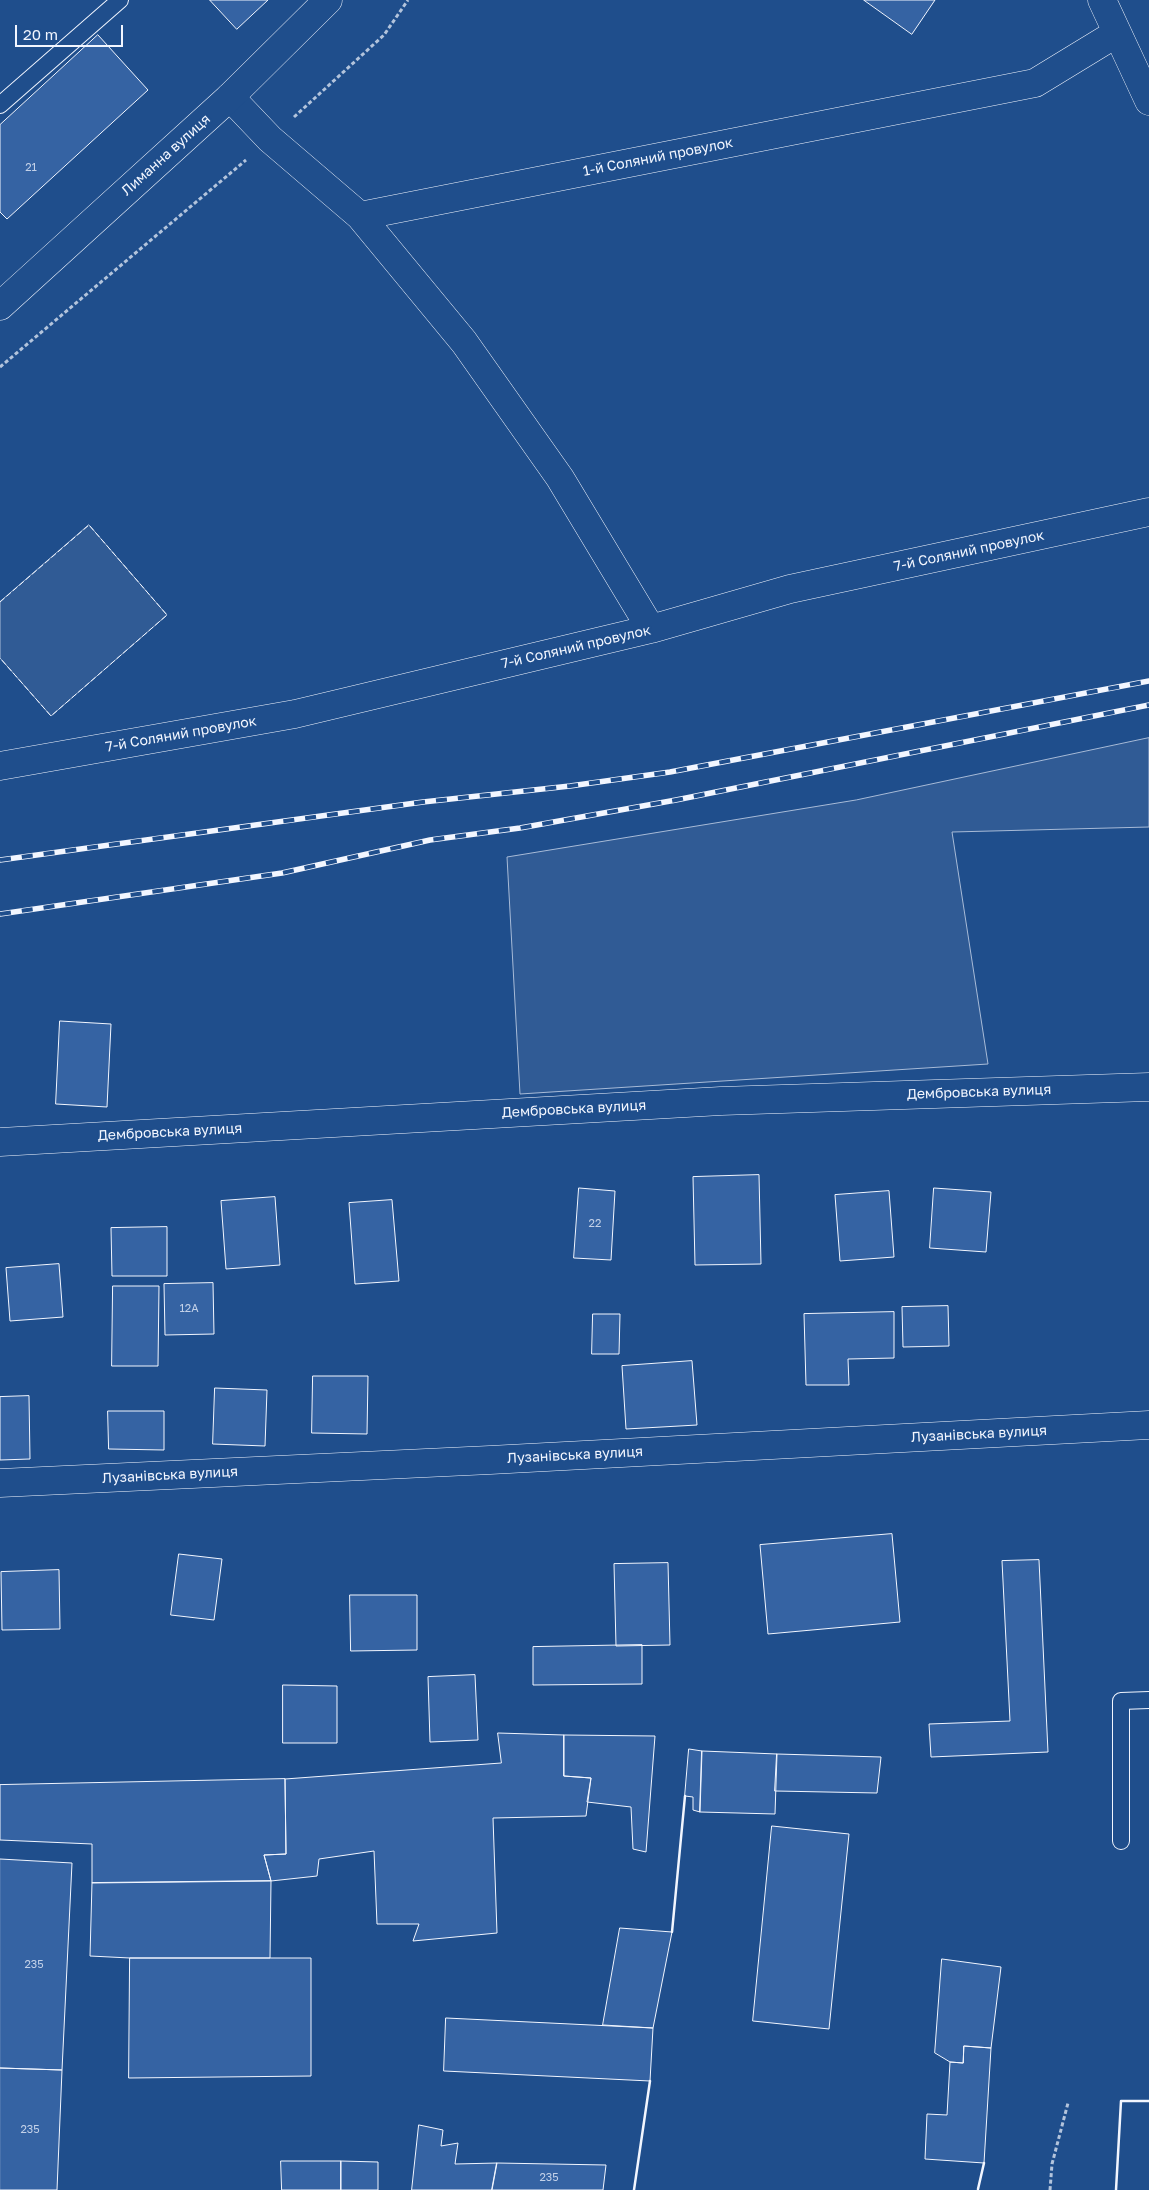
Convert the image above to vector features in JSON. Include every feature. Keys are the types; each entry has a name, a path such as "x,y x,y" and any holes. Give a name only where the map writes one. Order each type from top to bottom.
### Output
{"street":[{"name":"Лиманна вулиця","path":"0,306 230,97 328,0"},
{"path":"1102,0 1149,101"},
{"name":"1-й Соляний провулок","path":"360,216 1035,82 1118,33"},
{"path":"230,97 270,139 360,216 464,342 560,478 651,629"},
{"name":"7-й Соляний провулок","path":"0,766 295,714 651,629 790,589 1149,512"},
{"name":"Дембровська вулиця","path":"0,1142 720,1101 1149,1087"},
{"name":"Лузанівська вулиця","path":"0,1483 1149,1425"}],"lane":[{"path":"0,105 120,0"},
{"path":"1120,1841 1121,1701 1149,1700"}],"path":[{"path":"0,367 222,182 270,139 384,35 408,0"},
{"path":"1050,2190 1052,2164 1068,2103"}],"shaded area":[{"path":"89,525 167,615 51,716 0,658 0,602"},
{"path":"1149,738 1149,827 952,832 988,1064 520,1094 507,857 856,800"}],"building":[{"path":"210,0 268,0 237,29"},
{"path":"864,0 935,0 912,34"},
{"path":"98,35 148,90 7,219 0,212 0,125"},
{"path":"60,1021 111,1024 107,1107 56,1104"},
{"path":"759,1175 761,1264 695,1265 693,1177"},
{"path":"579,1188 615,1191 611,1260 574,1258"},
{"path":"934,1188 991,1192 986,1252 930,1248"},
{"path":"889,1191 894,1257 840,1261 835,1195"},
{"path":"275,1197 280,1265 226,1269 221,1201"},
{"path":"392,1200 399,1281 355,1284 349,1203"},
{"path":"167,1227 167,1276 112,1276 111,1228"},
{"path":"59,1264 63,1317 10,1321 6,1268"},
{"path":"213,1283 214,1334 165,1335 164,1284"},
{"path":"113,1286 159,1286 158,1366 112,1366"},
{"path":"948,1306 949,1346 903,1347 902,1307"},
{"path":"894,1312 894,1358 848,1359 849,1385 806,1385 804,1314"},
{"path":"593,1314 620,1314 619,1354 592,1354"},
{"path":"692,1361 697,1425 626,1429 622,1366"},
{"path":"313,1376 368,1376 367,1434 312,1433"},
{"path":"215,1388 267,1390 265,1446 213,1444"},
{"path":"29,1396 30,1459 0,1460 0,1397"},
{"path":"108,1411 164,1411 164,1450 109,1449"},
{"path":"892,1534 900,1622 768,1634 760,1545"},
{"path":"179,1554 222,1559 214,1620 171,1615"},
{"path":"1039,1560 1048,1752 931,1757 929,1724 1010,1721 1002,1561"},
{"path":"668,1563 670,1645 616,1646 614,1564"},
{"path":"59,1570 60,1629 2,1630 1,1572"},
{"path":"350,1595 417,1595 417,1650 351,1651"},
{"path":"642,1645 642,1684 533,1685 533,1647"},
{"path":"475,1675 478,1740 430,1742 428,1677"},
{"path":"283,1685 337,1686 337,1743 283,1743"},
{"path":"498,1733 564,1735 564,1776 591,1778 586,1816 493,1818 497,1933 413,1941 419,1924 377,1924 374,1851 319,1859 317,1876 271,1881 264,1855 286,1854 285,1779 501,1763"},
{"path":"564,1735 655,1736 646,1852 633,1849 631,1807 587,1802 591,1778 564,1776"},
{"path":"689,1749 702,1751 700,1812 693,1810 693,1797 685,1796"},
{"path":"702,1751 777,1754 775,1814 700,1812"},
{"path":"777,1754 881,1757 877,1793 775,1791"},
{"path":"285,1779 286,1854 264,1855 271,1881 92,1883 92,1844 0,1840 0,1785"},
{"path":"772,1826 849,1834 829,2029 753,2021"},
{"path":"0,1859 72,1863 62,2070 0,2068"},
{"path":"271,1881 270,1958 130,1958 90,1956 92,1883"},
{"path":"620,1928 672,1932 653,2028 603,2025"},
{"path":"130,1958 311,1958 311,2076 129,2078"},
{"path":"942,1959 1001,1967 991,2048 964,2046 963,2063 950,2062 935,2053"},
{"path":"446,2018 653,2028 650,2081 444,2071"},
{"path":"964,2046 991,2048 984,2163 925,2159 927,2114 947,2115 950,2062 963,2063"},
{"path":"0,2068 62,2070 57,2190 0,2190"},
{"path":"419,2125 443,2130 441,2146 458,2143 455,2164 497,2163 492,2190 412,2190"},
{"path":"281,2161 341,2161 341,2190 282,2190"},
{"path":"341,2161 378,2162 378,2190 341,2190"},
{"path":"497,2163 606,2165 603,2190 492,2190"}],"railway":[{"path":"0,860 423,802 570,786 670,772 1149,681"},
{"path":"0,914 282,873 430,840 520,828 676,800 1149,705"}],"fence":[{"path":"0,602 89,525 167,615 51,716 0,658"}],"wall":[{"path":"672,1932 685,1796"},
{"path":"634,2190 650,2081"},
{"path":"1116,2190 1121,2101 1149,2101"},
{"path":"978,2189 984,2163"}]}
